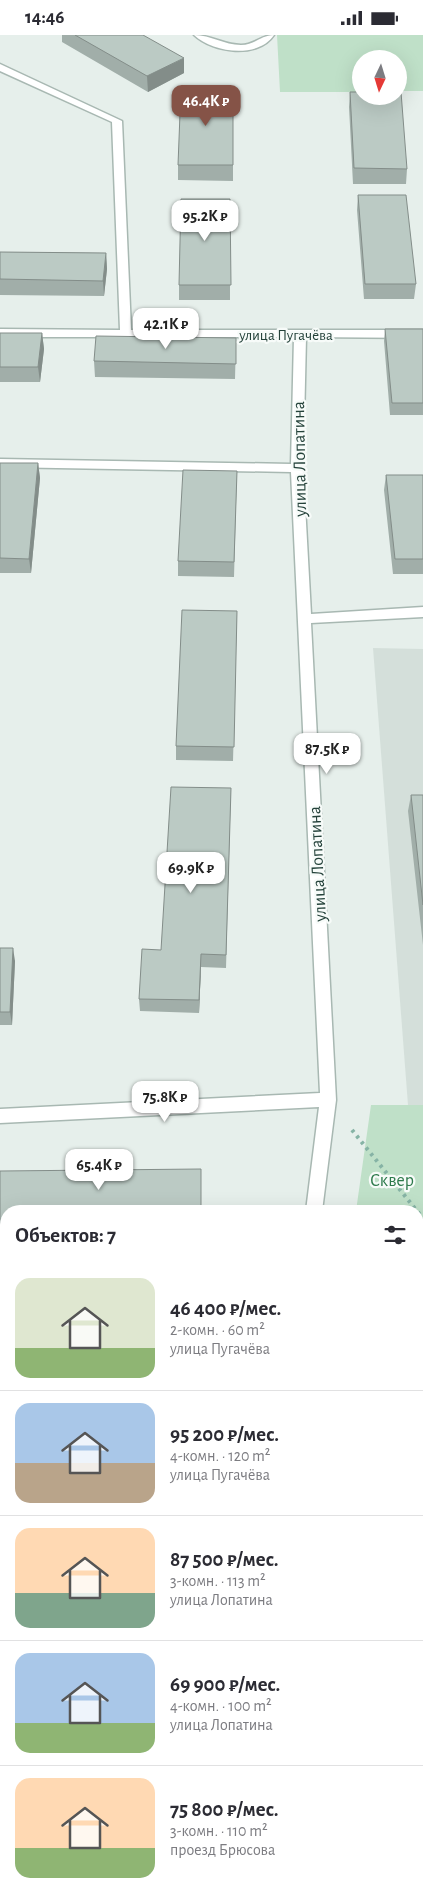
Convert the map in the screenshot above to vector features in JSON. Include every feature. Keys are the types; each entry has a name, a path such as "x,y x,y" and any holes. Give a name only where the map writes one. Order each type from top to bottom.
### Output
{"street":[{"path":"199,35 216,44 239,47 257,45 267,40 269,35"},
{"path":"0,67 117,121 126,334"},
{"name":"улица Пугачёва","path":"0,333 423,334"},
{"name":"улица Лопатина","path":"300,335 297,468 306,619 328,1100 315,1205"},
{"path":"0,463 297,468"},
{"path":"306,619 423,612"},
{"path":"0,1116 328,1100"}],"path":[{"path":"328,1100 412,1205"}],"shaded area":[{"path":"373,648 423,649 423,1105 408,1105"}],"green space":[{"path":"277,35 423,35 423,91 408,91 408,50 352,50 352,92 280,92"},
{"name":"Сквер","path":"371,1105 423,1105 423,1205 357,1205"}],"building":[{"path":"75,35 143,35 184,58 147,76"},
{"path":"181,88 233,89 233,165 178,165"},
{"path":"350,92 352,92 352,105 402,105 407,169 354,168"},
{"path":"358,195 406,195 416,284 365,284"},
{"path":"181,199 230,199 231,285 179,285"},
{"path":"0,252 106,253 103,281 0,279"},
{"path":"385,329 423,329 423,403 392,403"},
{"path":"0,333 42,333 38,367 0,367"},
{"path":"96,336 236,338 236,364 94,361"},
{"path":"0,463 38,463 29,559 0,558"},
{"path":"183,470 237,471 234,562 178,561"},
{"path":"386,475 423,475 423,559 395,559"},
{"path":"182,610 237,611 234,747 176,746"},
{"path":"171,787 231,788 226,955 201,954 199,1000 139,999 142,949 161,950"},
{"path":"411,795 423,795 423,905"},
{"path":"0,948 13,948 10,1012 0,1012"},
{"path":"201,1169 201,1205 0,1205 0,1171"}]}
